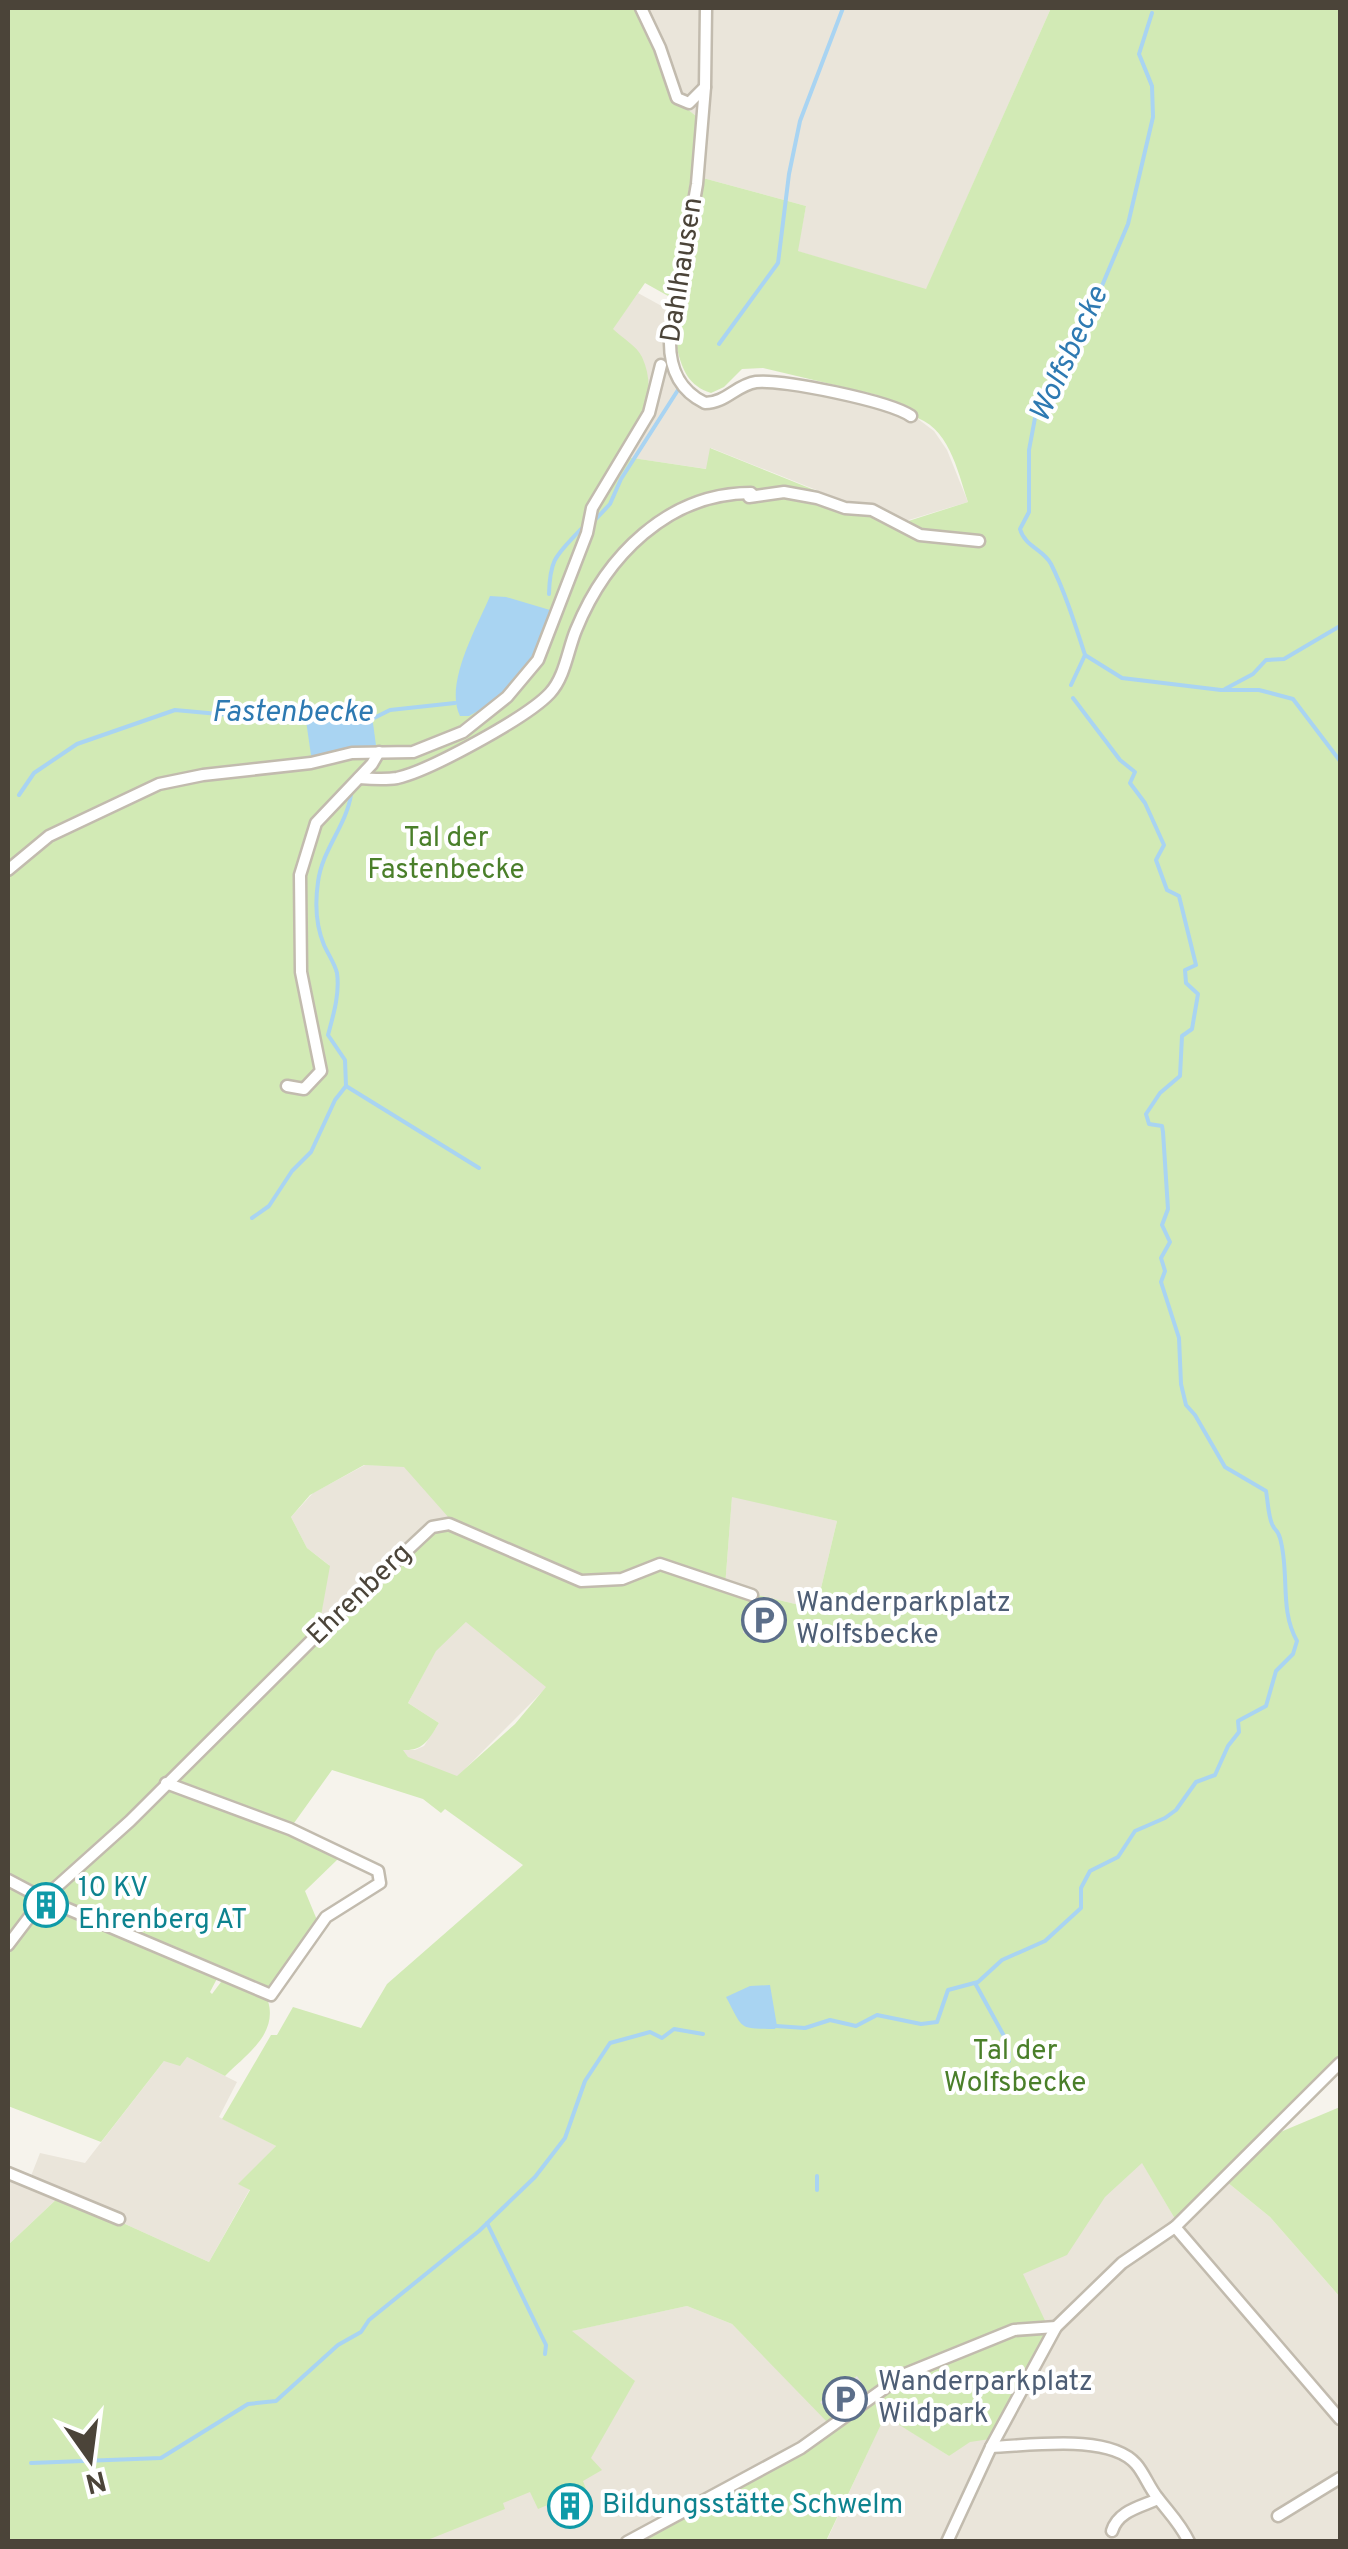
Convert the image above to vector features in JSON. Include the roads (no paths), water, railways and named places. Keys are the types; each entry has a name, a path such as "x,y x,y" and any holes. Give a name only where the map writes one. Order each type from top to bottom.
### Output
{"street":[{"path":"641,8 677,98 689,104 706,87"},
{"name":"Dahlhausen","path":"706,8 706,87 697,184 670,338 669,354 678,381 705,403 724,400 745,385 774,382 860,398 911,416"},
{"path":"8,870 49,836 159,784 310,763 352,753 413,752 463,732 507,697 538,660 587,533 592,508 650,413 661,365"},
{"path":"359,778 397,778 427,768 474,744 552,692 584,612 619,556 642,534 691,502 728,494 751,493 752,497 784,492 845,508 872,510 920,535 979,541"},
{"path":"287,1086 304,1089 321,1070 301,972 299,901 306,851 316,823 379,752"},
{"name":"Ehrenberg","path":"8,1945 43,1899 432,1527 449,1524 581,1581 622,1578 660,1564 752,1596"},
{"path":"8,1880 43,1899 271,1995 326,1917 380,1883 378,1871 308,1837 166,1783"},
{"path":"947,2542 990,2447 1056,2328 1122,2263 1175,2226 1340,2064"},
{"path":"8,2173 120,2219"},
{"path":"1175,2226 1340,2419"},
{"path":"627,2542 801,2448 903,2376 1014,2330 1056,2328"},
{"path":"990,2447 1101,2445 1135,2462 1158,2499 1178,2520 1188,2542"},
{"path":"1278,2516 1340,2478"},
{"path":"1112,2531 1115,2520 1158,2499"}],"water":[{"path":"490,596 550,610 540,645 512,692 469,716 460,716 456,703 459,672"},
{"path":"304,707 371,708 377,753 312,762"},
{"path":"770,1985 775,2029 743,2025 726,1997 750,1986"}],"waterway":[{"name":"Fastenbecke","path":"719,344 778,263 800,121 843,8"},
{"name":"Wolfsbecke","path":"1071,685 1085,655 1051,564 1020,529 1029,512 1029,450 1035,418 1048,389 1072,357 1128,224 1153,117 1152,86 1139,54 1152,13"},
{"name":"Fastenbecke","path":"595,520 610,504 621,479 678,390"},
{"name":"Fastenbecke","path":"549,594 556,557 581,529"},
{"path":"1225,689 1253,674 1266,660 1284,659 1340,626"},
{"path":"1085,655 1122,678 1221,690 1259,690 1293,699 1340,761"},
{"name":"Wolfsbecke","path":"776,2026 805,2028 830,2020 856,2026 877,2015 921,2024 937,2022 948,1990 978,1982 1002,1960 1045,1941 1081,1908 1081,1888 1090,1871 1118,1857 1135,1831 1176,1810 1196,1782 1215,1775 1239,1732 1238,1721 1266,1706 1276,1671 1293,1654 1297,1641 1286,1604 1283,1551 1271,1520 1266,1491 1225,1467 1186,1405 1179,1338 1161,1282 1165,1271 1161,1258 1170,1242 1162,1225 1168,1209 1163,1132 1162,1126 1149,1124 1146,1114 1160,1093 1180,1076 1182,1036 1192,1029 1198,994 1186,983 1185,970 1196,965 1179,896 1167,890 1156,860 1164,845 1145,803 1130,783 1135,772 1120,760 1073,698"},
{"name":"Fastenbecke","path":"372,719 390,710 455,703"},
{"name":"Fastenbecke","path":"19,795 34,773 77,744 175,710 251,717 308,708"},
{"path":"351,795 320,870 317,890 319,930 338,981 328,1035 345,1060 346,1086 479,1168"},
{"path":"252,1218 269,1206 292,1171 311,1152 335,1100 346,1086"},
{"path":"975,1983 1004,2036"},
{"path":"31,2463 161,2458 248,2404 276,2401 338,2345 361,2332 369,2320 479,2231 535,2177 565,2138 585,2081 610,2043 650,2032 662,2038 674,2029 703,2034"},
{"path":"1009,2053 1009,2061"},
{"path":"817,2176 817,2190"},
{"path":"487,2223 546,2345 545,2354"}],"place":[{"name":"Wanderparkplatz Wolfsbecke","path":"764,1620"},
{"name":"10 KV Ehrenberg AT","path":"46,1905"},
{"name":"Wanderparkplatz Wildpark","path":"845,2399"},
{"name":"Bildungsstätte Schwelm","path":"570,2506"}],"park label":[{"name":"Tal der Fastenbecke","path":"446,855"},
{"name":"Tal der Wolfsbecke","path":"1015,2068"}]}
